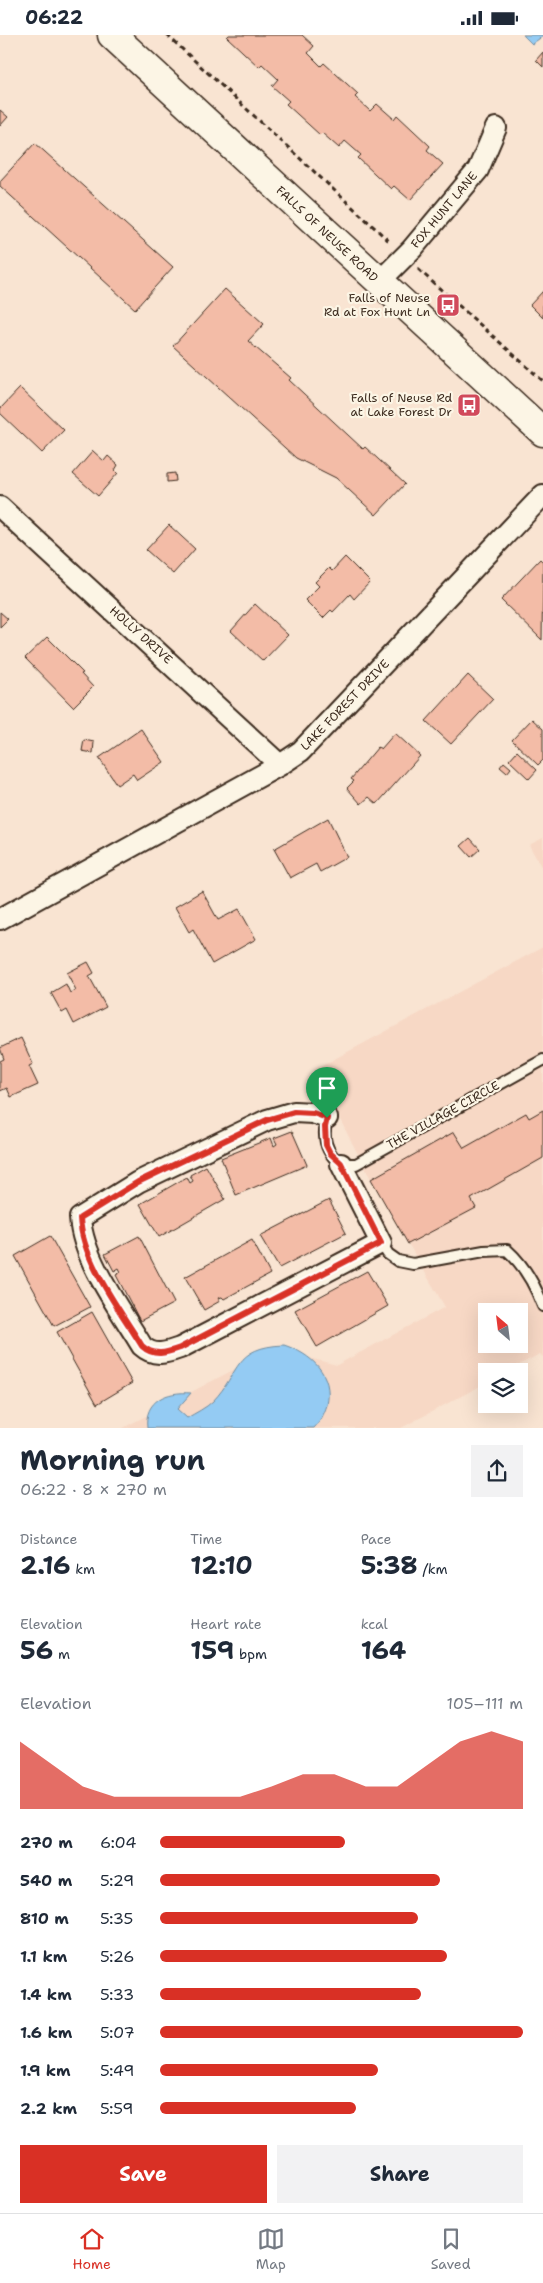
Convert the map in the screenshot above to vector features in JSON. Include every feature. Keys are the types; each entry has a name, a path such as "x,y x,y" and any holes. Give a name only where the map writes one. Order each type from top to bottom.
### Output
{"main road":[{"name":"FALLS OF NEUSE ROAD","path":"112,35 543,432"}],"street":[{"name":"FOX HUNT LANE","path":"379,282 412,249 478,170 496,128"},
{"name":"LAKE FOREST DRIVE","path":"0,919 280,765 302,751 543,495"},
{"name":"HOLLY DRIVE","path":"0,507 280,765"},
{"path":"327,1118 313,1113 294,1112 267,1120 138,1182 80,1218 84,1243 98,1271 142,1346 150,1353 158,1354 180,1348 381,1243 341,1163"}],"lane":[{"name":"THE VILLAGE CIRCLE","path":"341,1163 356,1164 543,1060"},
{"path":"327,1118 325,1127 326,1145 330,1153 341,1163"},
{"path":"381,1243 388,1254 398,1261 413,1264 484,1251 507,1249 528,1275 543,1306"}],"path":[{"path":"167,35 388,240"},
{"path":"428,278 543,381"}],"shaded area":[{"path":"543,838 543,870 529,845"},
{"path":"543,947 543,1357 540,1354 523,1363 478,1363 478,1387 401,1428 123,1428 273,1349 337,1365 445,1307 371,1179 314,1070"}],"water":[{"path":"523,35 543,35 543,36 532,44"},
{"path":"284,1345 311,1360 324,1375 328,1394 327,1405 319,1423 314,1428 147,1428 149,1410 159,1399 174,1394 191,1393 177,1409 187,1418 213,1401 247,1356 267,1347"}],"building":[{"path":"229,35 302,35 314,46 308,53 321,66 324,63 358,94 355,97 370,111 377,104 394,119 397,115 430,146 427,150 443,164 410,200 394,186 391,189 358,158 361,155 345,141 339,148 322,133 320,135 286,104 289,101 272,86 278,79 262,64 259,67 227,37"},
{"path":"543,52 543,67 536,60"},
{"path":"0,110 8,117 0,126"},
{"path":"35,143 173,267 135,309 0,186 0,181"},
{"path":"225,289 264,324 248,341 291,378 289,380 363,449 365,447 405,484 376,515 336,478 296,458 173,346"},
{"path":"543,291 543,318 530,305"},
{"path":"20,388 64,430 42,453 0,413 0,409"},
{"path":"93,451 104,461 108,456 118,465 115,470 118,473 98,496 73,474"},
{"path":"175,473 176,481 167,482 167,474"},
{"path":"169,525 195,549 173,574 146,550"},
{"path":"345,557 370,582 354,599 350,594 333,612 331,610 323,618 305,600 319,586 315,582 329,568 332,571"},
{"path":"540,559 543,562 542,640 501,600"},
{"path":"255,604 288,635 263,661 231,631"},
{"path":"0,612 8,619 0,627"},
{"path":"47,637 83,673 81,674 93,687 73,707 25,658"},
{"path":"468,675 493,699 451,744 426,721"},
{"path":"532,719 543,729 543,760 538,765 512,740"},
{"path":"141,729 164,762 137,780 133,774 117,785 99,758"},
{"path":"395,733 420,756 377,804 369,797 361,804 347,788 354,781 351,779 378,747 381,749"},
{"path":"84,740 94,742 93,753 82,751"},
{"path":"517,751 537,770 529,779 509,760"},
{"path":"504,762 511,768 507,773 500,767"},
{"path":"328,818 347,857 320,872 316,864 290,878 274,849"},
{"path":"470,838 480,849 471,857 461,846"},
{"path":"202,891 218,920 239,909 256,939 212,964 193,929 189,932 175,907"},
{"path":"88,962 94,973 89,976 106,1007 74,1024 67,1010 62,1013 51,993 66,984 70,993 76,990 67,973"},
{"path":"21,1038 33,1064 29,1066 38,1085 11,1097 7,1088 0,1091 0,1061 4,1059 0,1048"},
{"path":"543,1110 543,1158 471,1199 476,1208 408,1244 371,1179 454,1132 464,1148 526,1113 529,1118"},
{"path":"292,1131 307,1165 236,1195 221,1158 271,1138 274,1146 277,1144 274,1138"},
{"path":"206,1166 225,1199 159,1237 140,1204 187,1177 190,1183 193,1181 190,1175"},
{"path":"329,1200 346,1233 279,1268 260,1236"},
{"path":"50,1236 90,1307 54,1326 15,1256"},
{"path":"139,1236 174,1303 140,1321 116,1275 121,1272 119,1268 114,1271 105,1254"},
{"path":"252,1240 270,1274 224,1299 222,1297 218,1298 220,1301 204,1310 185,1277"},
{"path":"367,1271 388,1306 317,1347 295,1310"},
{"path":"92,1312 132,1383 97,1404 57,1332"}],"place":[{"name":"Falls of Neuse Rd at Fox Hunt Ln","path":"448,305"},
{"name":"Falls of Neuse Rd at Lake Forest Dr","path":"469,405"}],"route":[{"path":"294,1112 313,1113 327,1118 325,1127 326,1145 330,1153 341,1163 381,1243 180,1348 158,1354 150,1353 142,1346 98,1271 84,1243 80,1229 80,1218 138,1182 267,1120 294,1112"}]}
